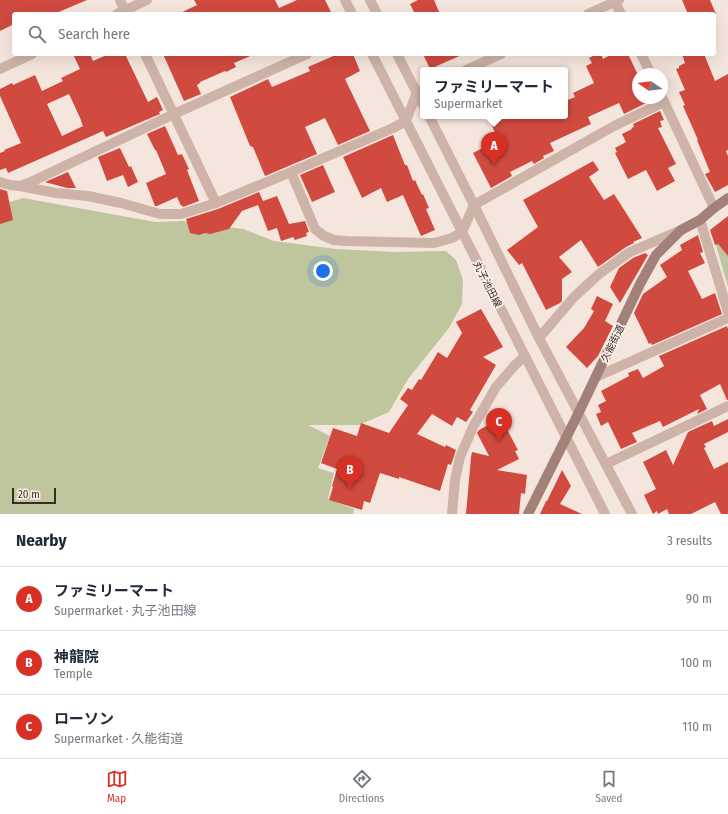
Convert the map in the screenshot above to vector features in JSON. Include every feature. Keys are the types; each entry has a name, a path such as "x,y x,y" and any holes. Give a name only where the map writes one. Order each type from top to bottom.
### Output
{"main road":[{"name":"久能街道","path":"528,514 640,284 656,255 681,230 700,220 728,198"}],"street":[{"path":"120,0 122,12"},
{"path":"124,12 147,0"},
{"path":"345,0 351,12"},
{"path":"370,0 376,12"},
{"path":"592,12 617,1 620,12"},
{"path":"0,69 28,56"},
{"path":"146,56 216,202"},
{"path":"20,186 303,56"},
{"name":"丸子池田線","path":"373,56 605,514"},
{"path":"0,182 56,193 88,196 121,203 160,214 181,214 216,202 291,172 406,121 420,91 398,56"},
{"path":"473,67 497,56"},
{"path":"642,56 648,68"},
{"path":"291,172 315,229 324,236 334,240 434,243 452,238 462,232 474,205 655,104"},
{"path":"665,104 714,208"},
{"path":"431,119 539,338 632,514"},
{"path":"700,220 728,312"},
{"path":"539,338 574,297 599,274 630,252 681,230"},
{"path":"596,377 728,318"},
{"path":"452,514 455,480 460,457 473,427 496,388 515,365 525,356"},
{"path":"606,464 728,406"}],"green space":[{"path":"23,198 155,222 182,221 243,229 274,241 336,249 394,252 446,251 456,260 463,280 462,304 449,328 408,379 389,412 359,425 308,425 330,436 318,468 334,473 328,499 354,509 353,514 0,514 0,205"},
{"path":"728,226 728,287 715,242"}],"building":[{"path":"0,0 87,0 59,12 12,12 12,25 0,31"},
{"path":"194,0 275,0 279,8 297,0 325,0 331,12 182,12 197,5"},
{"path":"418,0 434,0 439,12 414,12 410,4"},
{"path":"682,0 710,0 715,12 687,12"},
{"path":"74,56 91,56 93,61 104,56 126,56 148,102 157,97 163,110 159,112 160,114 106,137 103,131 8,173 6,168 0,170 0,153 21,143 0,96 0,89 35,75 42,91 63,81 61,78 80,69","holes":["69,94 83,126 62,136 47,104"]},
{"path":"164,56 250,56 234,63 236,67 200,82 197,85 201,94 184,101"},
{"path":"333,56 354,56 360,71 345,79 370,131 338,145 325,118 305,127 317,154 265,176 253,147 250,146 230,97 268,79 272,87 310,71 308,67"},
{"path":"424,56 459,56 435,67 429,67"},
{"path":"593,56 602,56 603,59 608,56 629,56 635,68 632,68 632,104 644,104 624,114 619,103 588,117 591,124 550,143 554,151 543,156 544,158 534,164 532,161 510,172 512,176 491,188 473,153 498,140 489,119 568,119 568,100 575,97 573,93 594,83 586,66 592,63 589,58"},
{"path":"683,56 705,56 715,81 728,74 728,150 726,151 728,156 728,185 715,192 705,174 710,172 683,106 685,105 679,92 685,90 676,69 685,63"},
{"path":"660,111 664,120 660,121 662,127 658,128 676,164 668,168 675,181 657,191 646,170 628,179 615,153 617,152 615,148 626,142 622,134 632,129 631,128 634,127 633,124"},
{"path":"165,126 178,155 182,154 189,169 187,170 199,201 183,207 182,205 181,206 177,197 155,206 146,183 166,174 156,150 147,134"},
{"path":"393,135 405,165 407,165 413,181 415,180 429,208 426,209 435,230 421,236 403,195 387,202 381,188 362,198 343,157"},
{"path":"120,148 129,167 131,166 138,182 128,187 123,175 107,181 98,157"},
{"path":"593,161 599,170 589,177 604,200 614,194 642,238 633,242 634,243 598,267 581,240 559,257 572,272 562,279 562,301 546,310 522,263 519,265 507,250 538,227 523,200"},
{"path":"323,165 335,192 312,202 300,175"},
{"path":"68,172 76,188 67,188 45,182"},
{"path":"0,189 7,191 13,220 0,224"},
{"path":"259,192 263,201 277,196 289,224 305,221 309,232 306,233 307,236 295,240 293,237 281,241 277,228 268,231 258,205 242,211 229,229 210,234 205,233 199,235 190,233 186,219 218,209"},
{"path":"728,216 728,256 718,244 715,245 710,230"},
{"path":"698,235 703,252 700,253 705,263 688,271 702,299 715,293 722,314 652,345 651,343 649,344 634,313 643,294 667,277 660,265 682,250 680,245"},
{"path":"645,253 648,255 620,303 610,287 619,268 633,258"},
{"path":"597,296 613,304 605,321 613,326 598,356 587,368 566,347 584,328 594,311 591,309"},
{"path":"481,309 503,347 483,357 496,365 470,410 473,412 466,422 457,417 452,426 432,414 417,434 445,447 446,445 456,450 451,465 448,464 440,491 399,477 399,479 380,473 370,503 364,501 362,510 329,500 337,469 321,463 333,428 357,436 361,423 389,433 408,405 400,399 408,388 412,390 419,379 421,380 438,352 447,358 462,333 456,322"},
{"path":"727,326 728,400 720,384 700,395 707,409 697,414 699,409 663,427 660,421 632,433 637,442 621,449 608,422 601,426 596,414 601,412 598,405 606,401 601,391 629,376 628,373 638,369 643,378 664,366 659,356"},
{"path":"501,418 518,450 515,451 519,459 497,470 527,475 525,494 521,493 519,514 466,514 472,452 489,456 477,433 479,430"},
{"path":"728,419 728,432 704,444 706,447 704,448 714,469 728,462 728,514 721,514 715,502 691,514 669,514 667,509 658,514 657,511 653,514 644,495 656,489 643,462 666,450 673,465 688,432 712,421 714,426"},
{"path":"562,470 571,486 560,504 582,514 540,514 547,501"}],"place":[{"name":"ファミリーマート","path":"494,165"},
{"name":"ローソン","path":"499,441"},
{"name":"神龍院","path":"350,489"}]}
